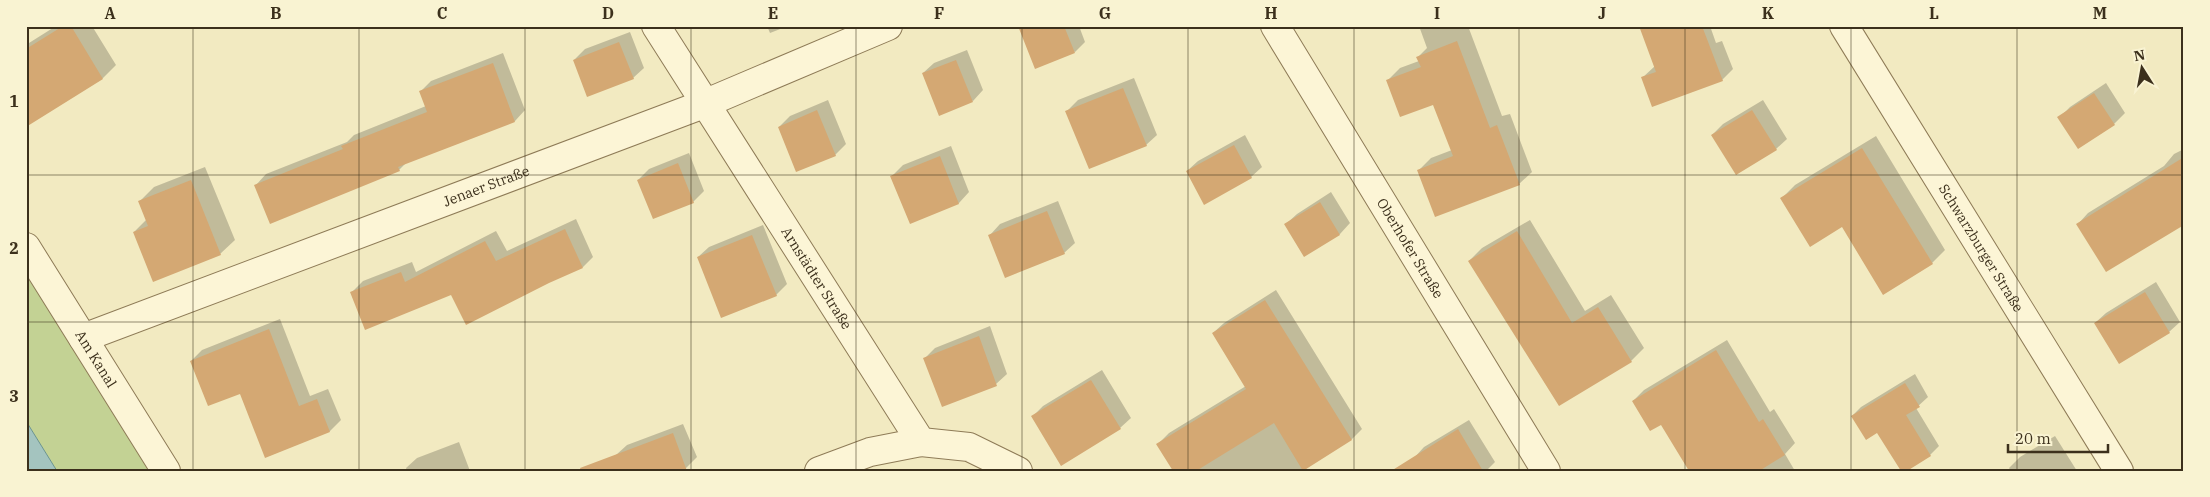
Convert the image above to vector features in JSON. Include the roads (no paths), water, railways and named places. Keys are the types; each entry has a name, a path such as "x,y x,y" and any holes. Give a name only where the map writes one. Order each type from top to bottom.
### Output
{"street":[{"name":"Arnstädter Straße","path":"656,26 921,442"},
{"name":"Jenaer Straße","path":"83,338 704,104 888,26"},
{"name":"Oberhofer Straße","path":"1275,26 1546,471"},
{"name":"Schwarzburger Straße","path":"1844,26 2119,471"},
{"name":"Am Kanal","path":"26,247 166,471"},
{"path":"819,471 870,452 921,442 969,447 1018,471"}],"water":[{"path":"26,421 57,471 26,471"}]}
